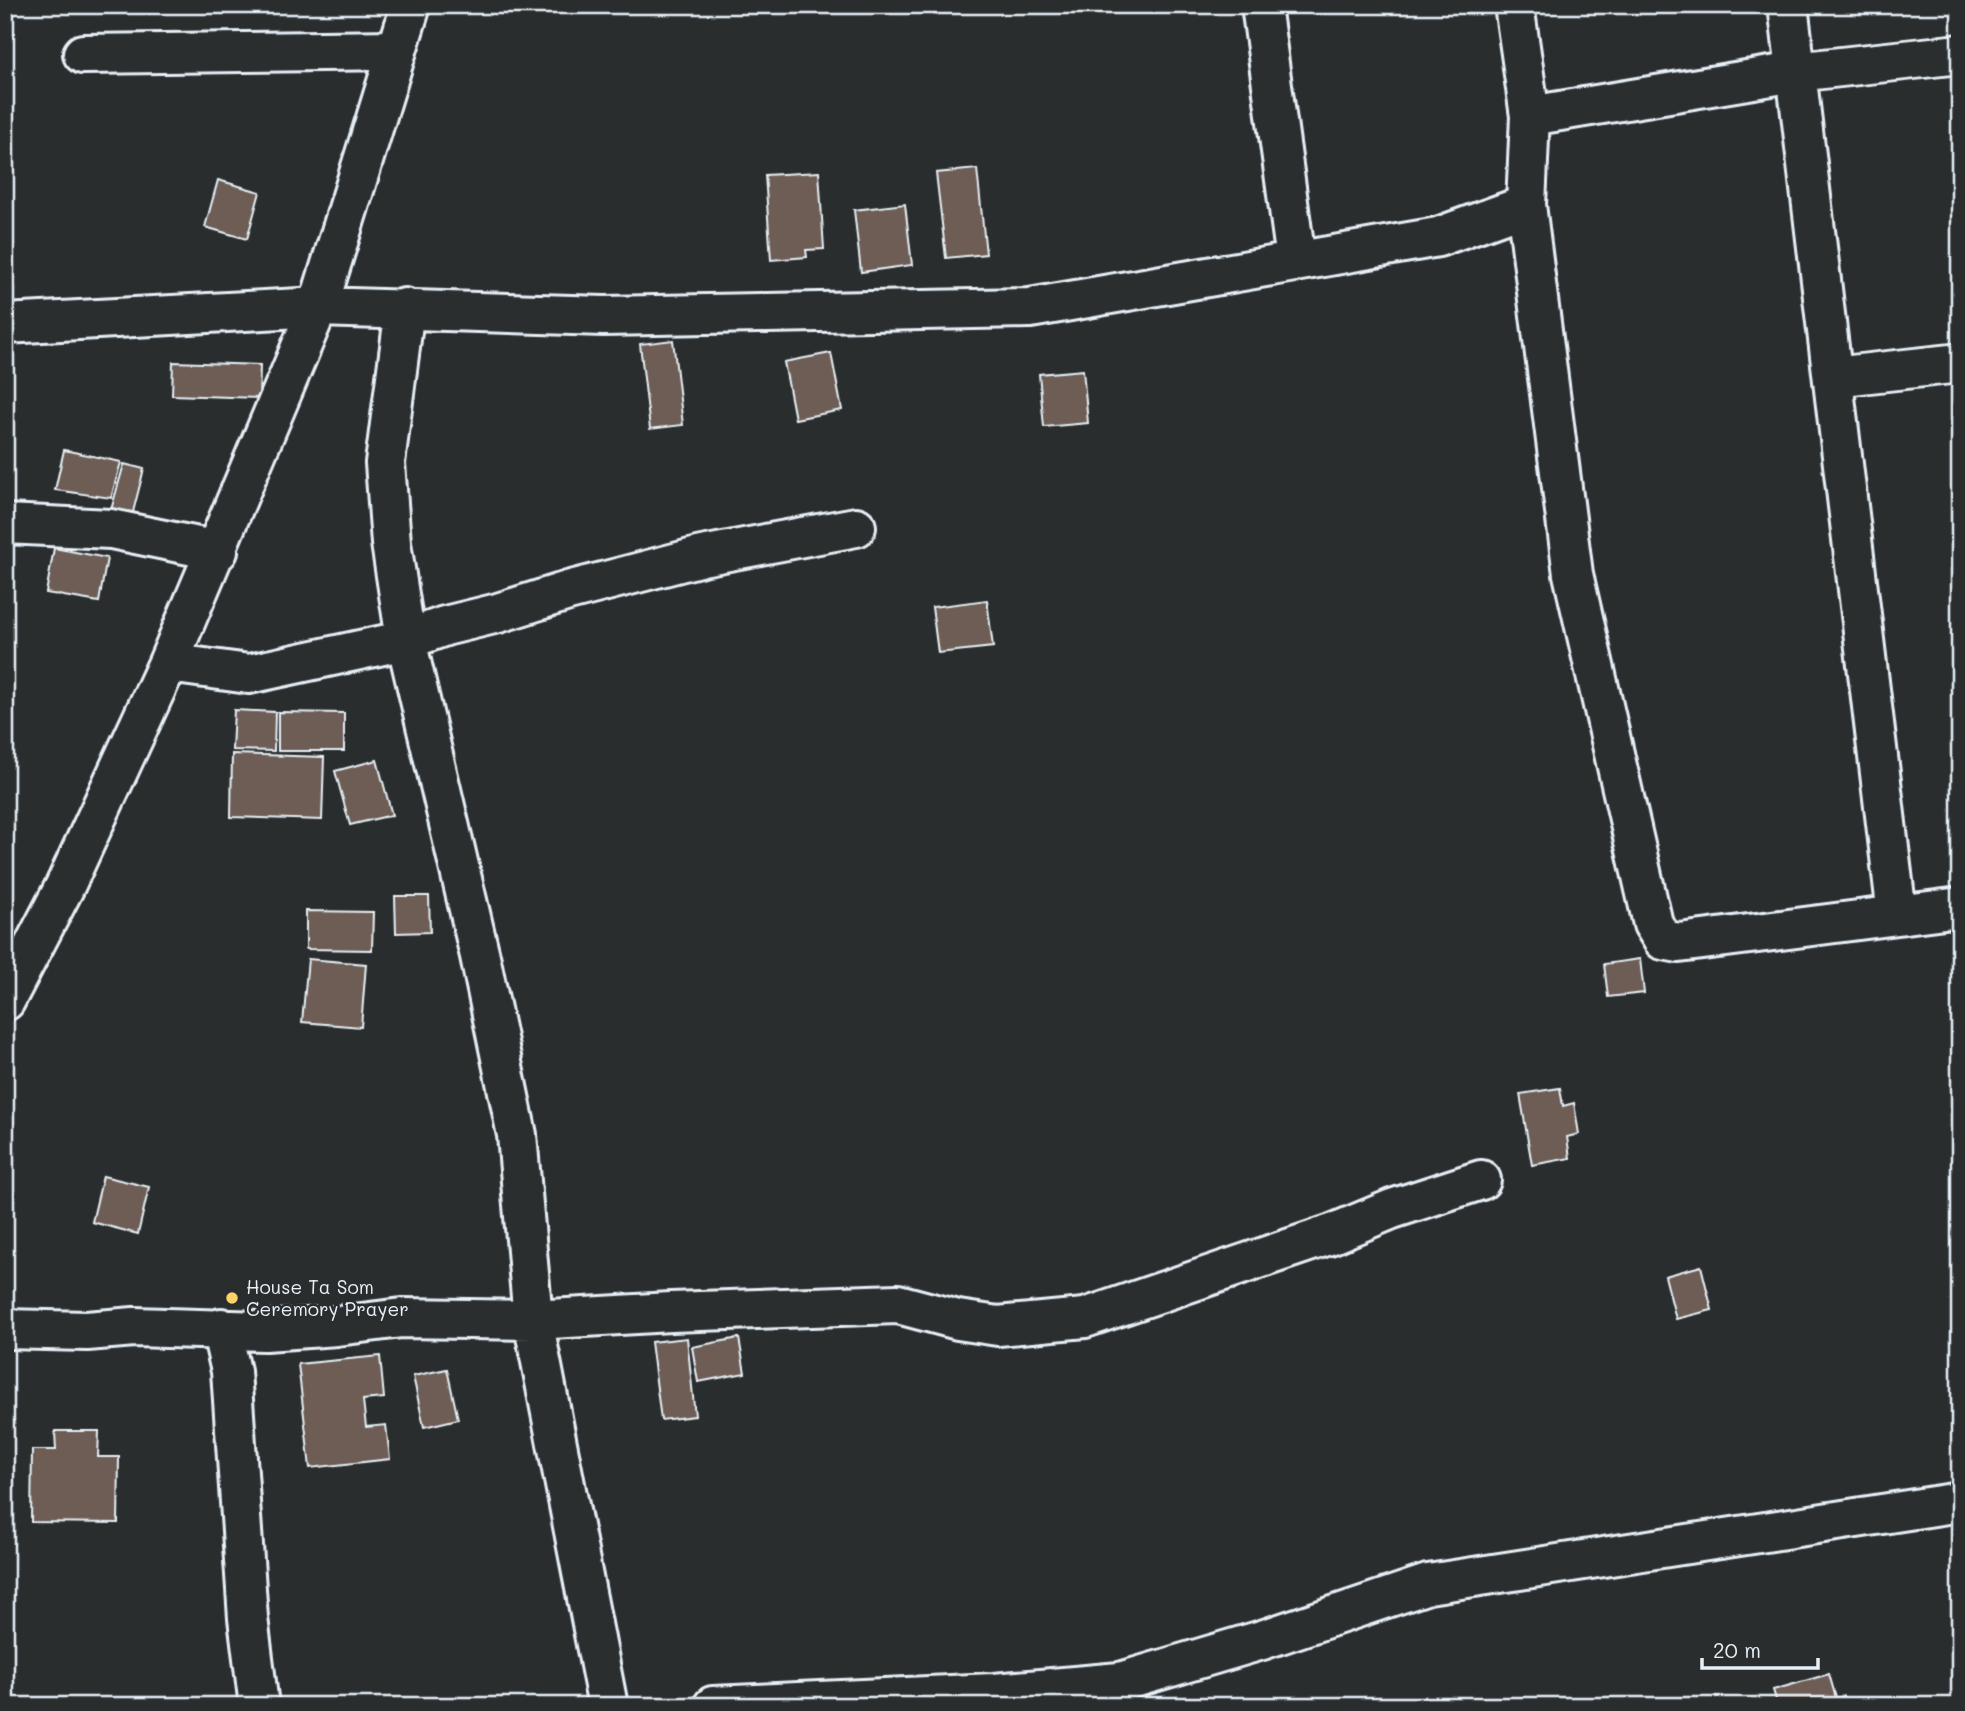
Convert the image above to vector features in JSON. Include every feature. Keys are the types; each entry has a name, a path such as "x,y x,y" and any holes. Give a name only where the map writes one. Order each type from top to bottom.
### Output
{"street":[{"path":"5,1000 65,886 169,663 318,307 411,5"},
{"path":"1261,5 1296,260"},
{"path":"1514,5 1530,116 1527,205 1573,574 1653,924 1663,940 1679,943 1960,907"},
{"path":"1788,5 1897,915"},
{"path":"83,54 397,50"},
{"path":"1530,116 1795,72 1960,54"},
{"path":"5,324 318,307 604,316 1030,308 1438,237 1527,205"},
{"path":"405,309 385,463 391,543 406,640 480,956 517,1135 533,1320 608,1706"},
{"path":"1833,377 1960,363"},
{"path":"5,524 111,529 218,551"},
{"path":"169,663 249,674 406,640 445,626 642,571 753,545 856,527"},
{"path":"5,1329 289,1329 402,1318 533,1320 898,1304 958,1320 999,1326 1085,1318 1481,1180"},
{"path":"221,1328 231,1371 248,1618 259,1706"},
{"path":"713,1706 994,1693 1120,1682 1262,1640 1427,1584 1960,1502"}],"building":[{"path":"977,169 986,254 946,258 936,173"},
{"path":"819,172 824,249 806,250 807,257 771,260 765,175"},
{"path":"218,180 260,192 247,239 205,227"},
{"path":"905,204 912,265 861,272 854,210"},
{"path":"673,340 683,425 650,429 640,344"},
{"path":"831,353 842,410 795,419 784,362"},
{"path":"173,362 260,365 259,398 172,395"},
{"path":"1083,370 1088,423 1044,427 1039,374"},
{"path":"64,450 121,462 111,498 55,490"},
{"path":"124,464 144,469 132,516 111,510"},
{"path":"54,548 107,558 99,602 46,593"},
{"path":"987,600 993,647 938,653 932,607"},
{"path":"234,710 275,712 274,751 232,750"},
{"path":"278,712 344,713 344,751 278,751"},
{"path":"232,754 324,757 322,820 231,817"},
{"path":"377,760 392,815 350,825 335,771"},
{"path":"395,896 429,896 430,932 396,933"},
{"path":"306,911 373,912 372,950 306,949"},
{"path":"308,959 366,964 361,1027 302,1022"},
{"path":"1640,959 1644,993 1608,997 1604,964"},
{"path":"1560,1088 1563,1106 1574,1103 1579,1134 1567,1137 1570,1158 1532,1165 1520,1094"},
{"path":"103,1176 149,1187 138,1234 92,1222"},
{"path":"1701,1266 1712,1310 1676,1319 1665,1276"},
{"path":"687,1338 695,1416 661,1420 651,1342"},
{"path":"739,1338 745,1373 698,1382 692,1347"},
{"path":"380,1356 384,1398 363,1400 366,1427 386,1425 390,1459 310,1468 298,1364"},
{"path":"447,1369 458,1419 424,1427 413,1376"},
{"path":"55,1431 99,1431 98,1457 119,1457 118,1523 31,1522 32,1450 56,1450"},
{"path":"1829,1674 1836,1698 1844,1696 1847,1706 1778,1706 1773,1690"}],"place":[{"name":"House Ta Som Ceremory Prayer","path":"232,1298"}]}
